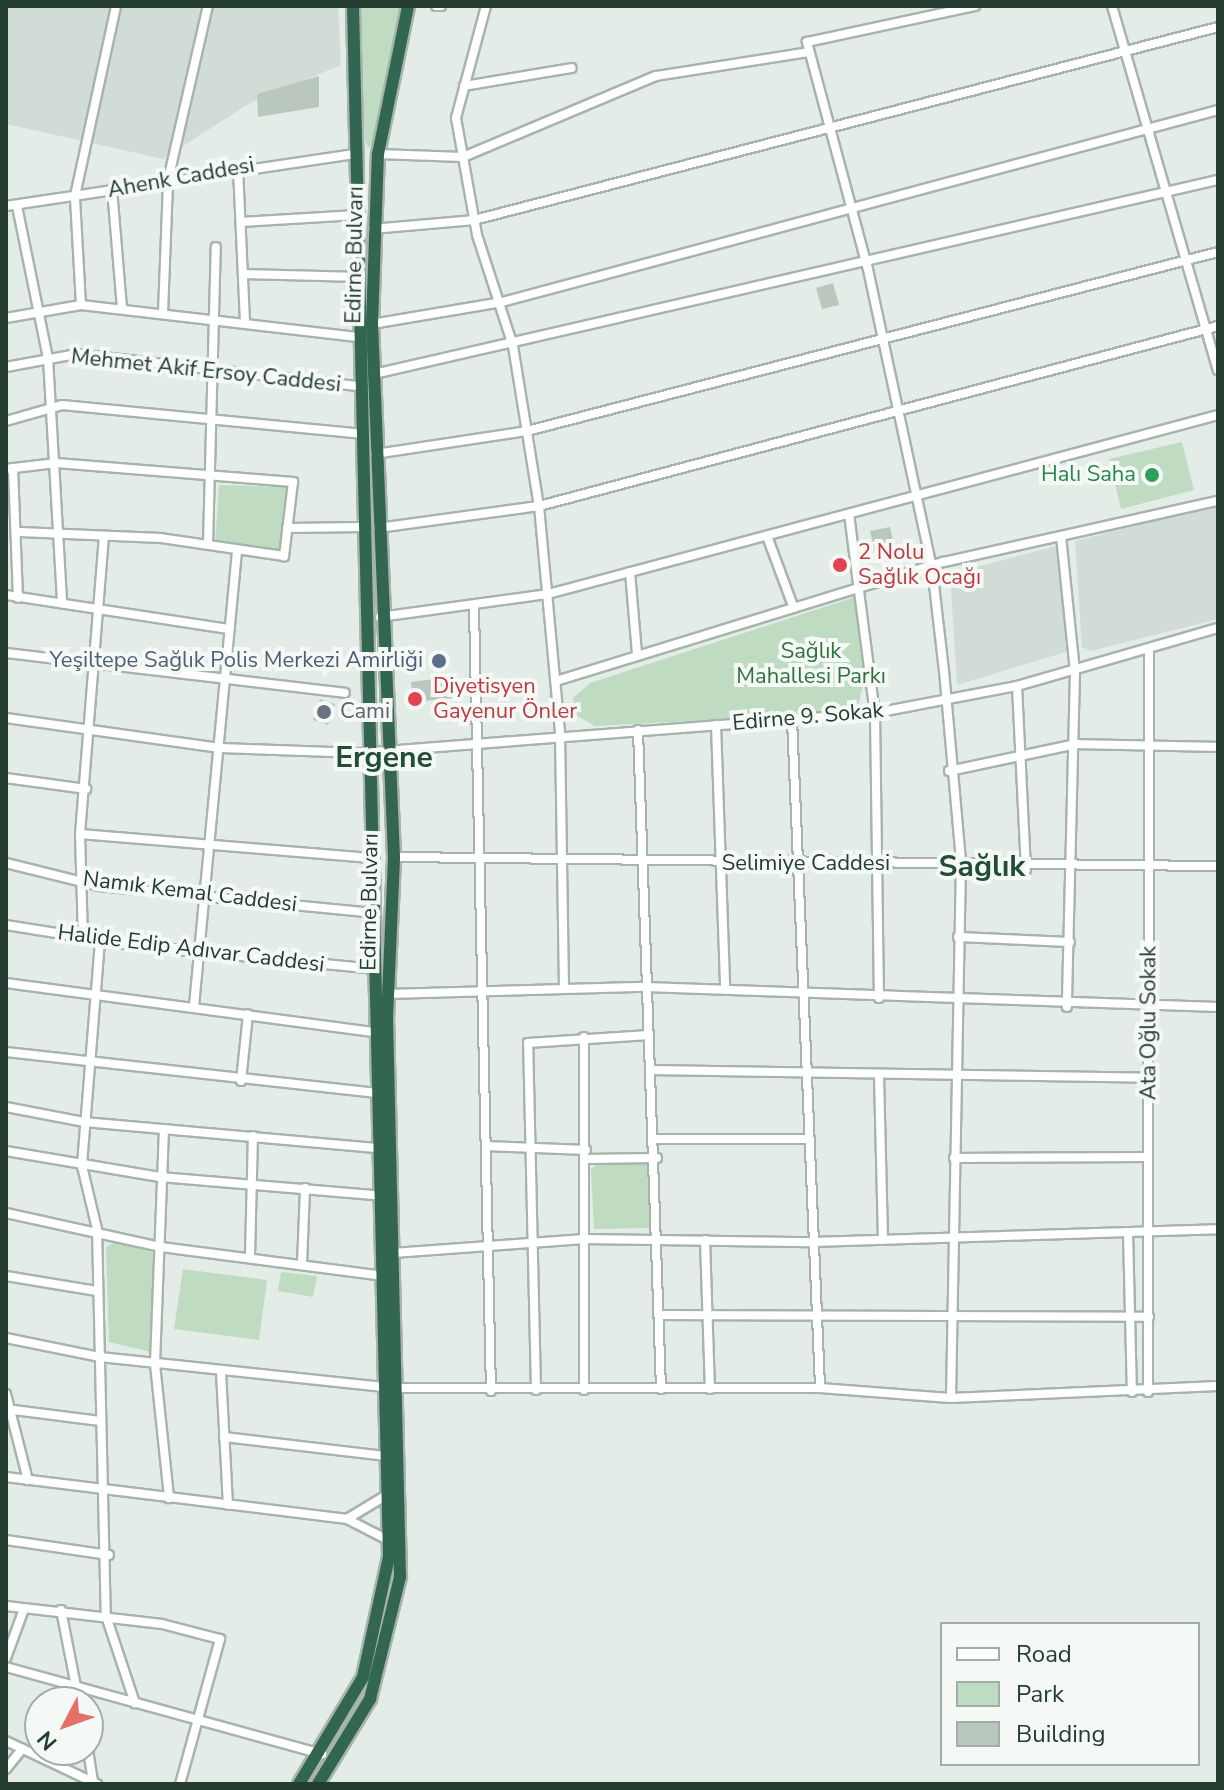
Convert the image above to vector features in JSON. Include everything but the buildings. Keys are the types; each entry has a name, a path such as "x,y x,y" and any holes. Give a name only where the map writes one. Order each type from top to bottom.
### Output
{"highway":[{"name":"Edirne Bulvarı","path":"299,1784 322,1754 375,1645 388,1540 380,1385 376,1195 377,858 357,337 353,6"},
{"name":"Edirne Bulvarı","path":"318,1784 370,1699 394,1616 401,1528 394,1388 388,994 394,857 379,617 372,324 378,154 408,6"}],"street":[{"path":"81,305 75,196 116,6"},
{"path":"163,313 168,180 208,6"},
{"path":"486,6 456,118 474,220 502,302 513,346 539,506 560,733 564,989"},
{"path":"951,1398 961,861 949,771 932,568 913,497 867,266 827,126 807,42 975,6"},
{"path":"1112,6 1218,370"},
{"path":"373,229 474,220 1218,27"},
{"path":"378,154 463,157 656,76 809,52"},
{"path":"464,86 572,68"},
{"path":"372,324 502,302 1218,110"},
{"name":"Ahenk Caddesi","path":"6,206 238,168 356,154"},
{"path":"238,168 246,274 245,320"},
{"path":"374,374 867,266 1218,180"},
{"path":"112,189 122,308"},
{"path":"17,206 48,358 62,604"},
{"path":"241,222 357,215"},
{"path":"208,544 213,479 216,247"},
{"path":"375,454 527,431 1218,252"},
{"path":"246,274 358,277"},
{"path":"6,318 81,305 245,320 357,337"},
{"path":"378,528 539,506 1218,326"},
{"name":"Mehmet Akif Ersoy Caddesi","path":"6,367 76,354 359,386"},
{"path":"6,421 53,410 213,418 362,434"},
{"path":"379,617 474,607 548,594 1218,415"},
{"path":"18,598 20,532 9,469 56,463 213,479 293,482 284,556 208,544 104,536 60,539 20,532"},
{"path":"556,681 637,653 861,587 1061,536 1218,501"},
{"path":"849,514 861,587 875,713 879,998"},
{"path":"287,528 363,527"},
{"path":"83,940 80,834 86,789 93,609 104,536"},
{"path":"767,536 793,606"},
{"path":"1061,536 1075,672 1076,744 1075,863 1067,1007"},
{"path":"194,1006 207,895 237,550"},
{"path":"630,572 637,653"},
{"path":"6,595 229,629"},
{"path":"474,607 485,993 491,1391"},
{"name":"Edirne 9. Sokak","path":"6,718 220,748 374,750 476,743 560,733 875,713 1075,672 1149,653 1218,628"},
{"path":"6,653 89,668 345,693"},
{"name":"Ata Oğlu Sokak","path":"1148,1392 1149,653"},
{"path":"1017,686 1024,755 1026,870"},
{"path":"792,719 820,1388"},
{"path":"716,725 725,989"},
{"path":"638,730 645,987 657,1139 661,1389"},
{"path":"949,771 1076,744 1218,747"},
{"path":"6,778 86,789"},
{"path":"80,834 377,858"},
{"name":"Selimiye Caddesi","path":"394,857 643,866 875,865 961,861 1026,870 1075,863 1218,866"},
{"name":"Namık Kemal Caddesi","path":"6,863 83,881 376,913"},
{"name":"Halide Edip Adıvar Caddesi","path":"6,925 83,940 201,949 376,969"},
{"path":"958,937 1070,942"},
{"path":"100,941 96,998 86,1063 82,1166 97,1229 101,1491 109,1555 106,1616 135,1703"},
{"path":"6,983 96,998 194,1006 375,1032"},
{"path":"388,994 645,987 1067,1007 1218,1007"},
{"path":"241,1081 248,1014"},
{"path":"536,1390 528,1245 528,1043 649,1035"},
{"path":"584,1037 584,1390"},
{"path":"6,1052 241,1081 375,1093"},
{"path":"653,1070 956,1079 1148,1078"},
{"path":"879,1076 883,1240"},
{"path":"6,1107 84,1122 376,1148"},
{"path":"164,1129 155,1364 169,1498"},
{"path":"250,1256 253,1136"},
{"path":"657,1139 808,1139"},
{"path":"486,1146 657,1158"},
{"path":"6,1151 160,1177 376,1195"},
{"path":"954,1158 1148,1157"},
{"path":"302,1264 305,1188"},
{"path":"6,1213 97,1229 161,1247 250,1256 378,1275"},
{"path":"393,1253 488,1249 584,1239 813,1242 1218,1229"},
{"path":"1128,1232 1132,1392"},
{"path":"705,1240 710,1389"},
{"path":"6,1276 97,1291"},
{"path":"660,1315 1149,1317"},
{"path":"6,1338 99,1357 394,1388 491,1391 820,1388 951,1398 1148,1392 1218,1386"},
{"path":"221,1372 228,1505"},
{"path":"6,1394 28,1480"},
{"path":"8,1409 100,1421"},
{"path":"224,1437 385,1456"},
{"path":"6,1477 347,1519 388,1540"},
{"path":"347,1519 385,1496"},
{"path":"6,1540 109,1555"},
{"path":"6,1606 106,1616 220,1639 194,1720 180,1784"},
{"path":"6,1658 24,1609"},
{"path":"61,1610 77,1686"},
{"path":"6,1667 73,1686"},
{"path":"104,1694 322,1754"},
{"path":"6,1741 95,1783"},
{"path":"6,1769 22,1749"}],"shaded area":[{"path":"6,6 338,6 341,65 250,103 163,159 6,124"},
{"path":"1218,505 1218,619 1091,651 1082,647 1075,541"},
{"path":"1060,545 1069,651 957,685 950,574"}],"green space":[{"path":"361,6 402,6 376,141 368,148 360,124"},
{"name":"Halı Saha","path":"1182,442 1194,490 1121,509 1109,459"},
{"path":"219,485 288,487 285,554 215,545"},
{"name":"Sağlık Mahallesi Parkı","path":"858,596 864,679 857,712 595,726 574,714 573,698 590,683"},
{"path":"599,1163 645,1163 653,1172 651,1228 594,1229 591,1169"},
{"path":"115,1242 155,1253 151,1352 109,1342 106,1247"},
{"path":"183,1269 267,1280 259,1340 174,1329"},
{"path":"281,1272 317,1276 313,1297 278,1291"}],"place":[{"name":"Halı Saha","path":"1152,475"},
{"name":"2 Nolu Sağlık Ocağı","path":"840,565"},
{"name":"Yeşiltepe Sağlık Polis Merkezi Amirliği","path":"439,661"},
{"name":"Diyetisyen Gayenur Önler","path":"415,699"},
{"name":"Cami","path":"324,712"}],"district":[{"name":"Ergene","path":"384,758"},
{"name":"Sağlık","path":"982,867"}]}
